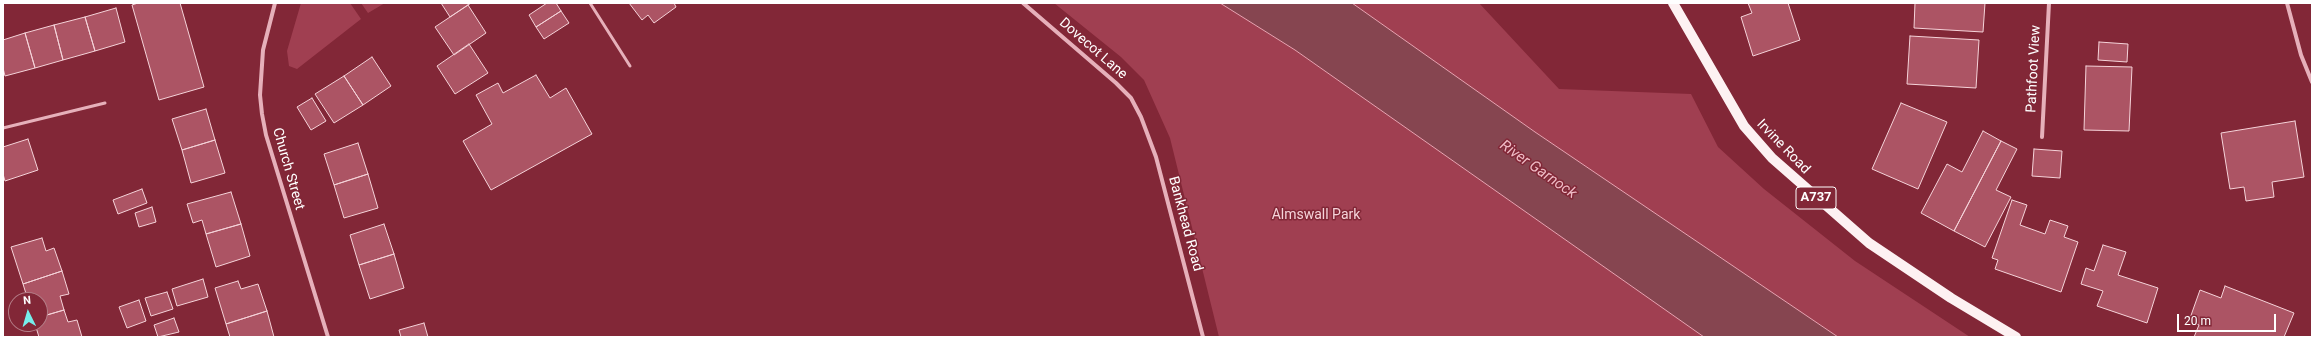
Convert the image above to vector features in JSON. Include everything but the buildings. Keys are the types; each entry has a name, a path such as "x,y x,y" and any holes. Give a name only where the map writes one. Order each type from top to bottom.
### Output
{"main road":[{"name":"Irvine Road","path":"1673,3 1744,126 1772,158 1870,243 1951,298 2016,337"}],"street":[{"name":"Church Street","path":"274,3 263,50 260,88 262,114 266,135 328,337"},
{"name":"Dovecot Lane","path":"1023,3 1116,83 1131,98 1141,117"},
{"name":"Pathfoot View","path":"2042,137 2049,3"},
{"path":"2288,3 2301,55 2312,82"},
{"name":"Bankhead Road","path":"1141,117 1156,157 1203,337"}],"lane":[{"path":"590,3 630,66"},
{"path":"3,128 105,103"}],"green space":[{"path":"301,3 350,3 361,19 297,69 289,66 287,51"},
{"path":"361,3 385,3 368,13"},
{"name":"Almswall Park","path":"1054,3 1220,3 1295,50 1704,337 1219,337 1170,138 1144,80 1121,57"},
{"path":"1352,3 1479,3 1559,89 1691,94 1718,147 1764,189 1855,261 1970,337 1838,337 1535,132"}],"water":[{"name":"River Garnock","path":"1220,3 1352,3 1535,132 1838,337 1704,337 1295,50"}]}
